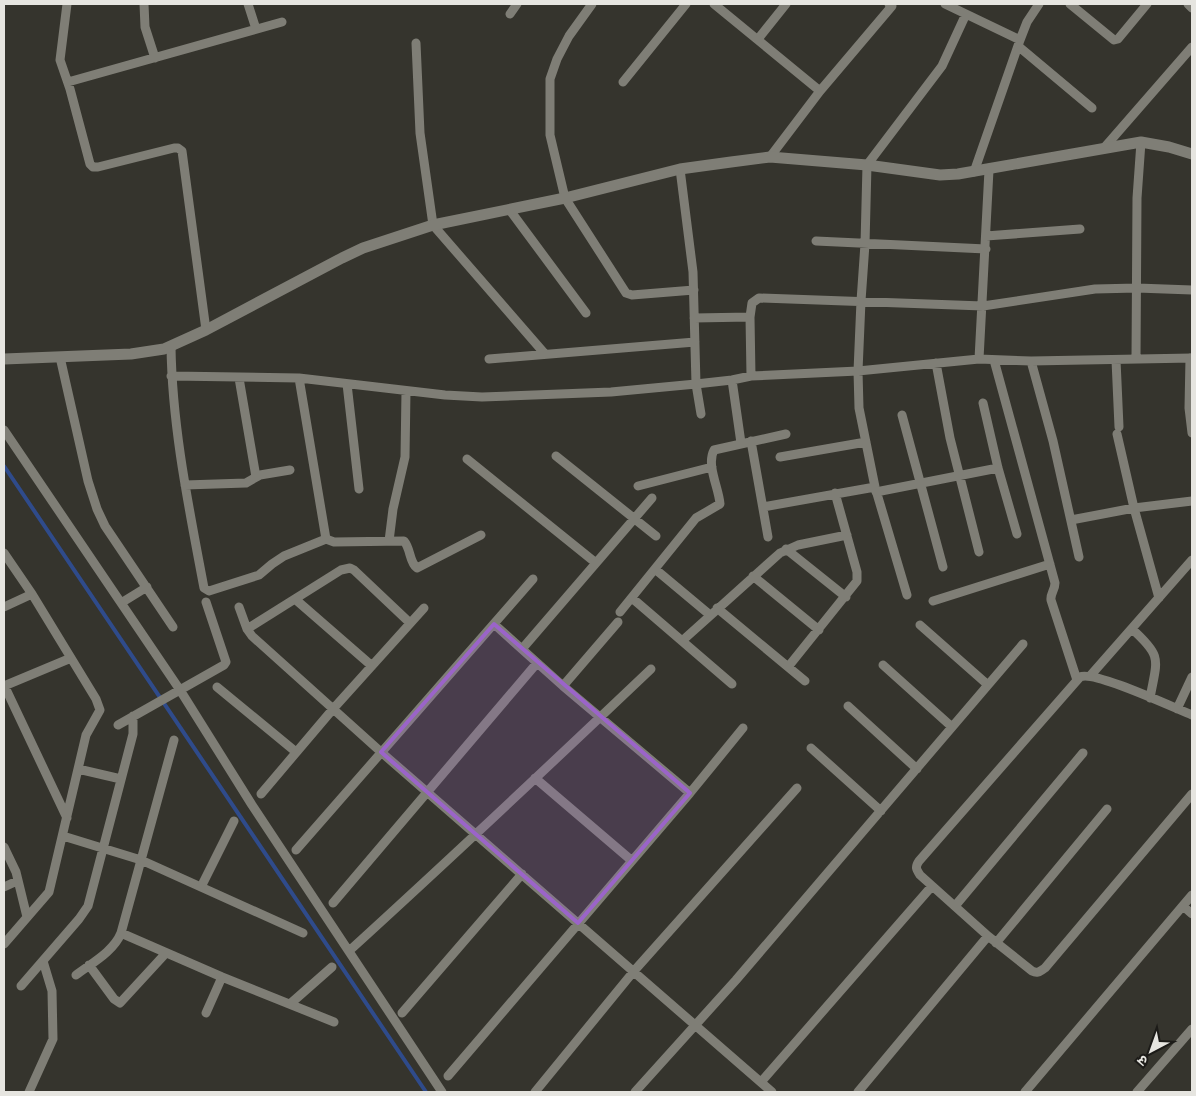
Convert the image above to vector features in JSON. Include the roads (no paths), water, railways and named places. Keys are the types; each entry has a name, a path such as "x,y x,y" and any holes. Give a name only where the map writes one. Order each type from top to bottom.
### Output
{"street":[{"path":"67,4 60,53 87,160 93,167 174,148 182,151 206,330"},
{"path":"144,4 145,27 155,58"},
{"path":"248,4 256,29"},
{"path":"510,14 518,4"},
{"path":"592,4 569,36 557,59 550,79 550,134 565,198 626,293 632,295 694,290"},
{"path":"623,82 686,4"},
{"path":"714,4 820,91"},
{"path":"758,39 786,4"},
{"path":"770,157 820,91 892,4"},
{"path":"945,4 1019,43 1092,108"},
{"path":"974,172 1027,22 1039,4"},
{"path":"1076,6 1114,40 1118,39 1147,4"},
{"path":"1188,4 1192,8"},
{"path":"907,595 875,489 859,408 860,301 865,244 867,165 940,70 966,14"},
{"path":"68,82 282,22"},
{"path":"416,43 420,133 433,225 545,354"},
{"path":"1104,148 1192,47"},
{"path":"1136,359 1138,198 1141,142"},
{"path":"4,359 131,354 164,349 206,330 364,248 433,225 565,198 680,169 770,157 867,165 940,175 989,170 1141,142 1169,147 1192,154"},
{"path":"680,169 694,290 696,384 700,414"},
{"path":"979,359 989,170"},
{"path":"509,209 586,312"},
{"path":"986,236 1080,229"},
{"path":"816,240 986,249"},
{"path":"751,376 750,317 752,303 758,298 983,306 1095,289 1192,290"},
{"path":"694,318 750,317"},
{"path":"489,358 694,342"},
{"path":"171,346 171,376 186,485 204,588 209,592 259,575 284,556 326,539 334,542 404,541 413,564 417,568 481,535"},
{"path":"60,357 92,495 105,526 173,627"},
{"path":"171,376 299,378 454,396 534,396 611,392 732,380 751,376 858,371 979,359 1031,361 1191,358 1189,408 1192,433"},
{"path":"994,360 1055,585 1050,596 1051,600 1077,680"},
{"path":"1116,360 1118,431 1134,508 1159,598"},
{"path":"1031,361 1079,557"},
{"path":"936,363 948,430 979,552"},
{"path":"239,378 256,478"},
{"path":"299,378 326,539"},
{"path":"732,380 741,443"},
{"path":"347,384 359,489"},
{"path":"389,541 391,519 405,457 406,391"},
{"path":"982,403 1017,534"},
{"path":"902,415 943,567"},
{"path":"4,430 121,603 442,1092"},
{"path":"563,686 696,518 720,504 712,467 714,450 786,434"},
{"path":"751,441 768,537"},
{"path":"780,457 866,442"},
{"path":"556,456 656,536"},
{"path":"467,460 596,562"},
{"path":"638,486 712,467"},
{"path":"763,507 835,493 875,489 998,468"},
{"path":"186,485 246,482 266,474 290,470"},
{"path":"788,667 854,587 858,577 835,493"},
{"path":"522,649 652,498"},
{"path":"1071,520 1134,508 1192,501"},
{"path":"682,640 753,576 786,550 847,534"},
{"path":"786,550 846,597"},
{"path":"4,553 32,594 96,699 100,710 86,735 49,892 4,944"},
{"path":"1090,676 1192,560"},
{"path":"933,601 1050,564"},
{"path":"247,629 341,570 350,568 410,623"},
{"path":"655,569 710,615"},
{"path":"753,576 819,630"},
{"path":"296,850 533,579"},
{"path":"121,603 147,587"},
{"path":"4,607 32,594"},
{"path":"632,598 732,684"},
{"path":"295,599 372,666"},
{"path":"118,724 221,668 226,662 206,602"},
{"path":"239,607 247,629 252,636 381,752 772,1092"},
{"path":"261,794 333,709 424,608"},
{"path":"717,608 805,681"},
{"path":"494,624 600,718 690,793"},
{"path":"920,625 988,685"},
{"path":"1132,629 1148,643 1155,655 1156,668 1150,698"},
{"path":"635,1092 736,980 1023,644"},
{"path":"67,818 4,686 71,658"},
{"path":"333,903 537,663"},
{"path":"883,665 952,727"},
{"path":"349,951 477,834 651,669"},
{"path":"1192,715 1083,675 919,861 916,865 916,870 996,943 1032,971 1040,972 1192,794"},
{"path":"1177,709 1192,677"},
{"path":"217,687 296,752"},
{"path":"848,706 917,769"},
{"path":"21,986 85,912 88,906 133,734 133,716"},
{"path":"448,1076 690,793 743,728"},
{"path":"76,975 112,946 118,940 121,933 174,740"},
{"path":"811,748 881,811"},
{"path":"955,906 1083,753"},
{"path":"78,769 121,779"},
{"path":"535,778 631,860"},
{"path":"535,1092 634,971 797,788"},
{"path":"996,943 1107,809"},
{"path":"201,887 234,821"},
{"path":"63,836 104,847 141,860 303,933"},
{"path":"4,847 16,872 27,917"},
{"path":"402,1013 522,874"},
{"path":"4,887 18,881"},
{"path":"761,1082 932,886"},
{"path":"1025,1092 1192,895"},
{"path":"1183,906 1192,914"},
{"path":"121,933 222,977 334,1022"},
{"path":"858,1092 988,936"},
{"path":"89,965 114,999 120,1003 166,952"},
{"path":"29,1092 53,1039 52,991 43,961"},
{"path":"290,1004 332,967"},
{"path":"206,1013 222,977"},
{"path":"1137,1092 1192,1029"}],"waterway":[{"path":"4,466 426,1092"}]}
